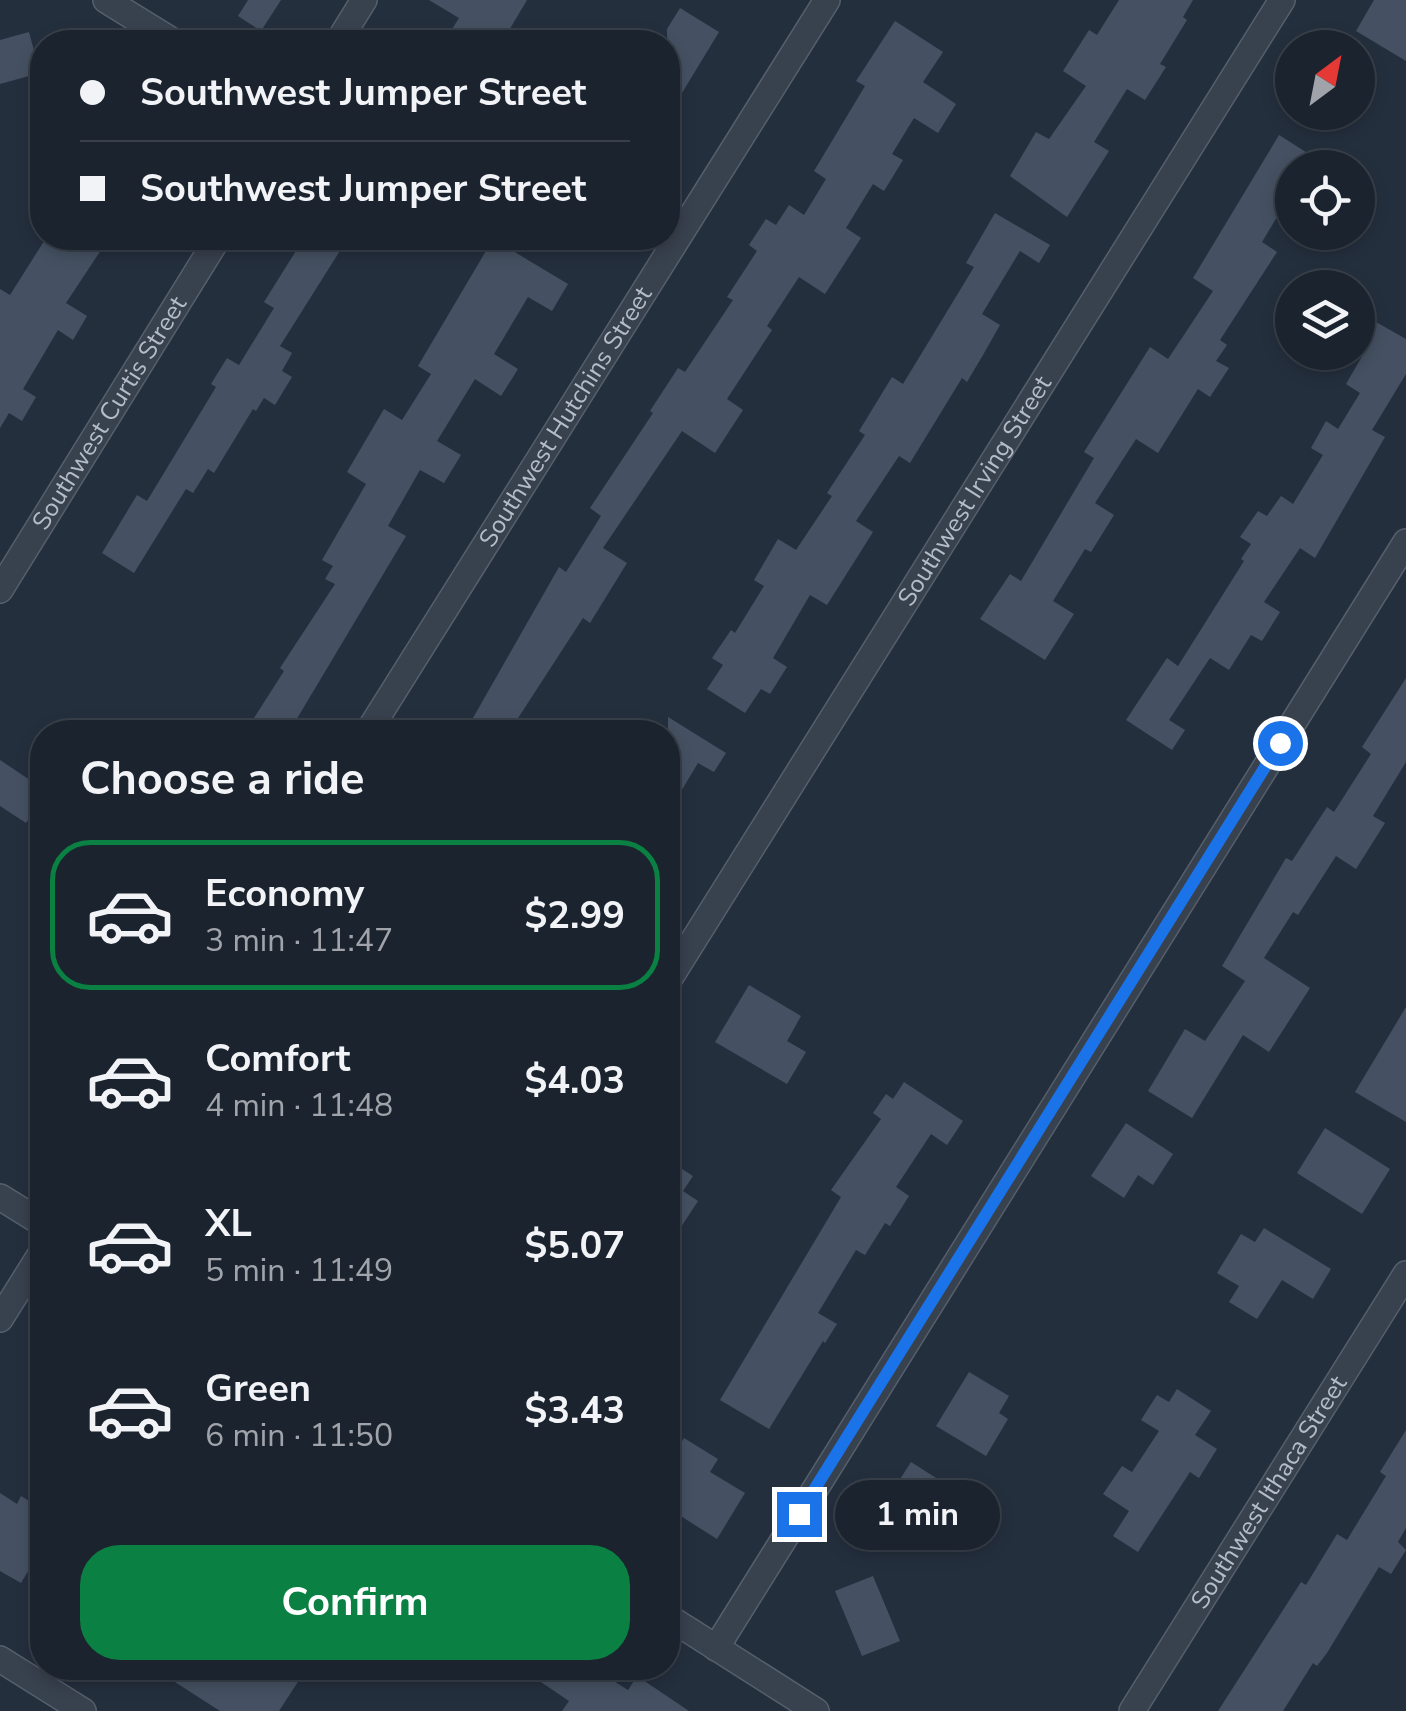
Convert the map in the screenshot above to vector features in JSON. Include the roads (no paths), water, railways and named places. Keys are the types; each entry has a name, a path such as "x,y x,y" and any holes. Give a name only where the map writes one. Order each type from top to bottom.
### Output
{"street":[{"path":"106,0 155,30"},
{"path":"345,30 364,0"},
{"name":"Southwest Hutchins Street","path":"680,233 826,0"},
{"name":"Southwest Irving Street","path":"680,962 1282,0"},
{"name":"Southwest Curtis Street","path":"0,590 211,250"},
{"name":"Southwest Hutchins Street","path":"376,720 670,250"},
{"path":"716,1648 1406,542"},
{"path":"0,1197 30,1216"},
{"path":"0,1318 30,1271"},
{"name":"Southwest Ithaca Street","path":"1132,1711 1406,1274"},
{"path":"680,1625 816,1711"},
{"path":"0,1658 30,1677"},
{"path":"34,1680 83,1711"}]}
